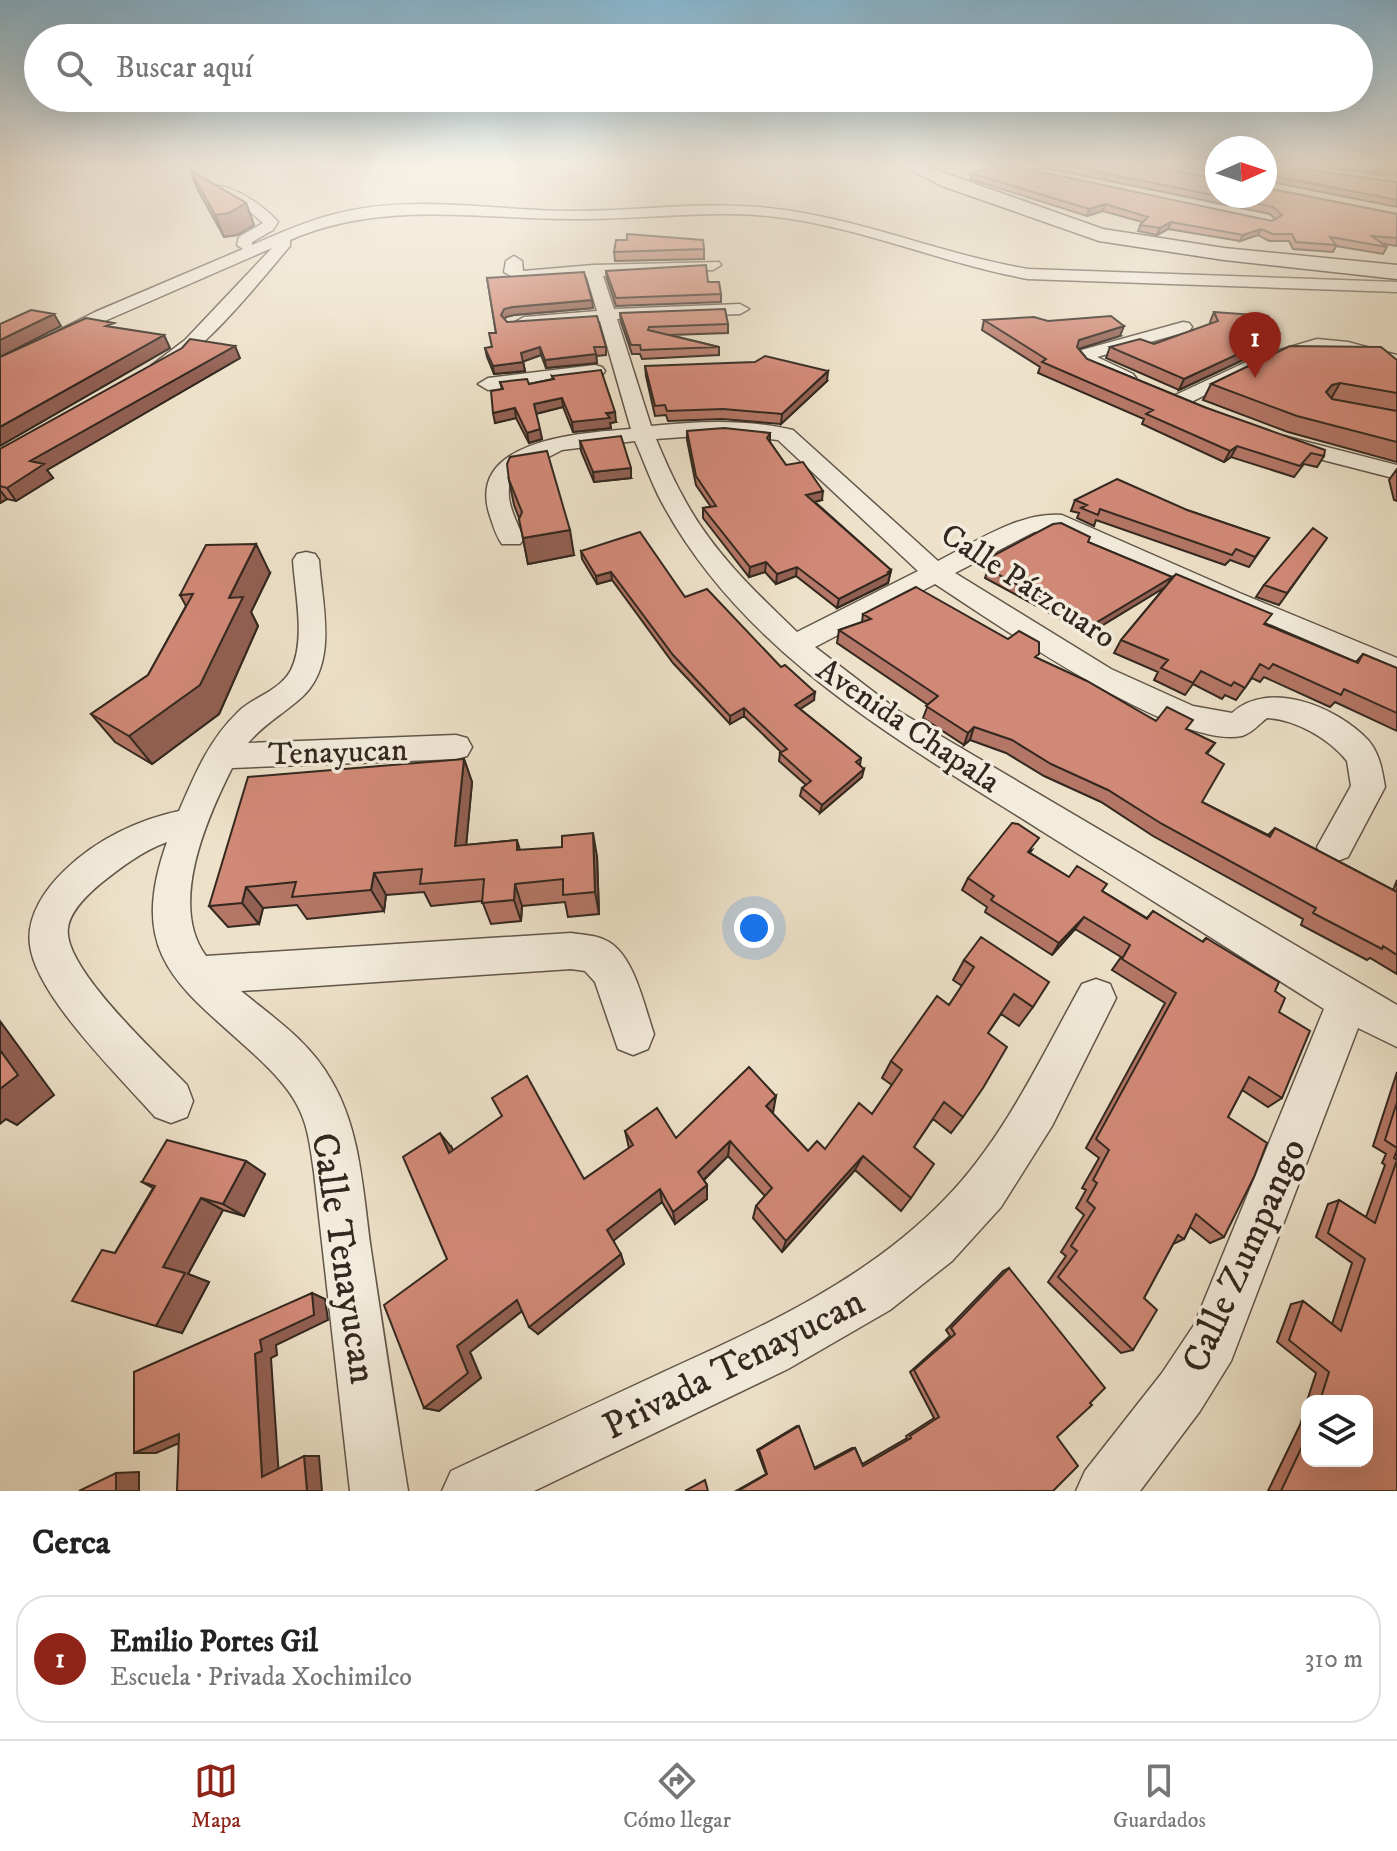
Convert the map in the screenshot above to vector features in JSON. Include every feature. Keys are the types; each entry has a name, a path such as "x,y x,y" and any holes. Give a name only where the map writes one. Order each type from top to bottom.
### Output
{"main road":[{"path":"1103,236 1397,272"},
{"path":"1153,236 1251,250 1397,259"}],"street":[{"path":"252,236 243,244 257,249"},
{"path":"0,367 101,316 288,236"},
{"path":"148,373 192,344 292,236"},
{"path":"874,236 977,265 1028,274 1397,287"},
{"path":"514,261 512,272 520,276 713,265"},
{"name":"Avenida Chapala","path":"593,270 606,314 632,367 643,434 670,496 697,540 734,587 794,646 889,720 1348,1001 1397,1027"},
{"path":"514,323 606,314 740,309"},
{"path":"1183,327 1093,350 1085,355 1092,363 1203,411"},
{"path":"1164,395 1294,350 1319,345 1361,350 1397,361"},
{"path":"488,384 632,367"},
{"name":"Calle Pátzcuaro","path":"511,539 496,493 500,477 527,456 556,444 643,434 745,428 785,435 933,571 1101,676 1183,714 1216,724 1239,725 1252,711 1269,706 1293,711 1341,735 1362,755 1368,787 1335,847"},
{"path":"1264,436 1331,457 1397,472"},
{"path":"794,646 933,571 1025,527 1047,521 1062,522 1232,600 1397,669"},
{"path":"220,756 251,717 285,696 304,675 311,656 306,560"},
{"name":"Tenayucan","path":"220,756 456,747"},
{"name":"Calle Tenayucan","path":"220,756 191,822 172,889 172,931 194,975 300,1068 318,1100 336,1165 379,1491"},
{"path":"171,1101 73,991 49,947 49,921 66,892 99,863 150,834 191,822"},
{"path":"194,975 571,951 596,955 611,972 633,1034"},
{"name":"Privada Tenayucan","path":"471,1491 797,1337 860,1303 929,1250 966,1212 1003,1163 1096,998"},
{"name":"Calle Zumpango","path":"1105,1491 1181,1392 1213,1343 1348,1001"}],"building":[{"path":"627,236 647,236 703,240 704,249 614,252 616,240 627,240"},
{"path":"1293,236 1397,236 1397,238 1372,236 1387,247 1330,237 1336,245 1296,242"},
{"path":"706,265 708,282 719,282 721,294 616,298 606,271"},
{"path":"584,272 592,300 512,307 504,309 501,315 507,322 597,316 606,347 594,347 596,354 545,360 540,347 521,353 523,362 493,366 485,348 492,347 489,333 496,333 487,278"},
{"path":"725,309 728,324 649,327 648,330 719,347 641,350 640,345 631,345 620,313"},
{"path":"31,310 54,314 0,340 0,324"},
{"path":"1214,312 1268,316 1279,335 1184,379 1110,347 1140,339 1154,344 1218,321"},
{"path":"1111,316 1124,326 1079,340 1077,347 1087,359 1204,407 1325,450 1324,456 1311,453 1300,466 1237,446 1230,451 1146,414 1153,410 1042,362 1046,359 984,320 1034,317 1048,321"},
{"path":"86,318 114,323 106,326 164,335 0,427 0,357"},
{"path":"190,339 235,346 30,461 44,464 7,488 0,486 0,449 182,348"},
{"path":"1290,346 1381,347 1397,360 1397,393 1340,383 1332,385 1326,392 1332,399 1397,411 1397,442 1297,416 1211,384"},
{"path":"765,356 828,371 782,414 723,409 667,411 665,405 655,406 645,366 755,362"},
{"path":"601,370 615,412 606,413 610,418 572,422 562,398 534,404 540,429 527,433 515,408 493,413 491,391 503,389 500,382 527,379 529,384 554,379 552,376"},
{"path":"724,428 770,433 767,438 786,465 803,462 823,491 806,495 891,570 890,573 839,599 797,567 777,574 766,562 750,567 703,508 716,506 696,476 687,431"},
{"path":"621,436 631,468 593,472 580,441"},
{"path":"547,451 570,530 523,538 519,519 522,512 509,480 507,464 510,457"},
{"path":"1117,479 1187,510 1269,538 1255,557 1236,549 1232,555 1100,509 1098,515 1081,508 1087,505 1075,500"},
{"path":"1061,523 1090,537 1088,542 1172,577 1092,625 988,569 993,565 985,560 1053,524"},
{"path":"1313,528 1327,538 1287,593 1264,585"},
{"path":"640,532 685,597 707,589 781,667 785,665 815,692 795,705 861,758 856,762 864,769 822,805 802,788 811,781 780,753 787,749 744,708 730,716 673,655 611,572 596,576 581,551"},
{"path":"256,544 229,598 243,597 200,685 129,736 91,714 148,675 193,594 180,595 206,545"},
{"path":"1176,574 1272,614 1264,624 1358,663 1363,654 1397,668 1397,713 1344,689 1341,695 1273,664 1269,669 1260,664 1245,688 1234,682 1231,686 1201,671 1193,683 1161,668 1168,660 1121,640"},
{"path":"916,587 1008,639 1019,631 1039,642 1039,654 1035,657 1087,681 1156,721 1167,707 1193,720 1186,729 1215,743 1206,753 1224,764 1202,802 1270,837 1275,828 1397,892 1397,955 1313,913 1316,908 1162,824 1108,790 1051,764 1012,740 974,727 968,733 926,706 938,696 839,630 871,619 863,614"},
{"path":"464,759 455,846 517,840 517,850 562,847 562,836 593,833 595,892 563,895 563,879 515,884 514,900 482,903 484,879 420,884 422,869 374,873 371,890 292,897 296,882 246,887 242,903 209,906 248,777"},
{"path":"1012,823 1039,838 1028,852 1069,877 1077,866 1107,884 1102,891 1147,919 1153,911 1203,942 1206,938 1279,982 1275,991 1285,998 1279,1012 1310,1031 1282,1098 1249,1077 1228,1117 1267,1143 1254,1177 1224,1237 1196,1214 1184,1239 1178,1235 1144,1298 1157,1310 1133,1350 1058,1277 1077,1251 1071,1246 1095,1208 1087,1201 1097,1183 1093,1180 1109,1150 1096,1139 1176,993 1122,959 1130,945 1084,917 1059,943 991,900 994,896 968,878"},
{"path":"981,937 1049,982 1033,1007 1014,994 988,1033 1007,1047 983,1088 963,1117 944,1102 914,1147 934,1164 911,1198 863,1156 786,1241 756,1206 772,1188 730,1141 698,1172 707,1185 673,1212 660,1189 607,1230 621,1254 529,1327 517,1300 457,1346 468,1373 424,1408 384,1305 447,1259 403,1157 440,1133 449,1153 502,1116 492,1098 527,1076 584,1179 633,1145 625,1131 657,1108 676,1138 749,1067 776,1096 766,1106 808,1151 817,1141 825,1149 859,1103 872,1114 902,1070 891,1061 937,996 949,1005 974,967 964,960"},
{"path":"0,1050 18,1075 0,1089"},
{"path":"1397,1102 1397,1148 1385,1140"},
{"path":"167,1140 246,1161 223,1204 201,1198 163,1267 185,1273 156,1326 72,1301 102,1250 115,1253 155,1186 142,1182"},
{"path":"1397,1160 1397,1491 1281,1491 1301,1449 1301,1467 1373,1467 1373,1395 1322,1395 1329,1372 1289,1340 1303,1301 1341,1331 1365,1259 1328,1233 1339,1200 1375,1223"},
{"path":"1009,1268 1105,1388 1090,1403 1092,1405 1057,1437 1078,1466 1053,1491 738,1491 767,1474 759,1450 799,1426 815,1469 855,1448 863,1466 911,1438 939,1417 914,1370 955,1334 951,1328"},
{"path":"312,1293 314,1315 260,1340 262,1351 255,1354 262,1477 304,1456 307,1491 177,1491 179,1434 134,1453 134,1372"},
{"path":"116,1473 116,1491 79,1491"},
{"path":"705,1480 708,1491 685,1491"}],"place":[{"name":"Emilio Portes Gil","path":"1255,378"}]}
